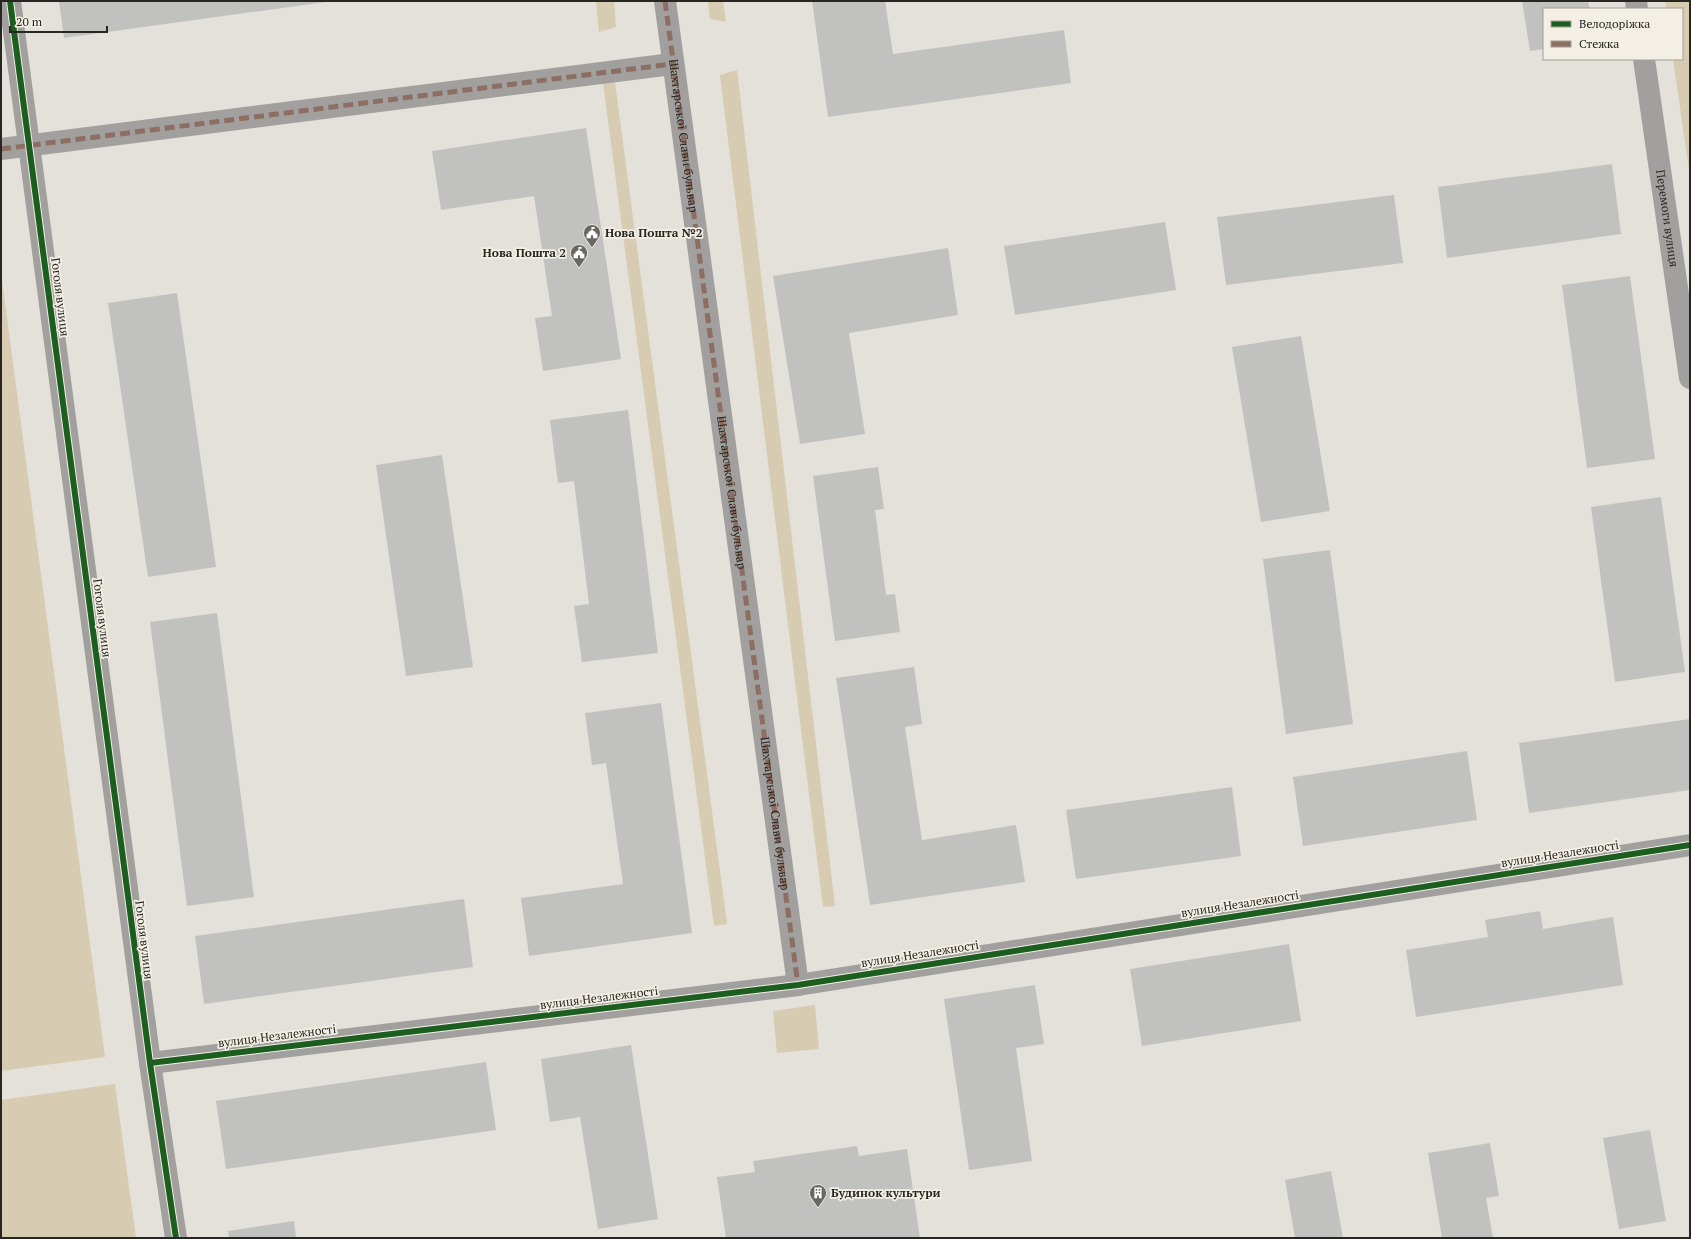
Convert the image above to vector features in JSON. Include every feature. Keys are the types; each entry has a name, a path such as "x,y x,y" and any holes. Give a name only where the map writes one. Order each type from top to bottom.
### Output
{"street":[{"name":"Гоголя вулиця","path":"10,1 150,1063 176,1238"},
{"name":"Шахтарської Слави бульвар","path":"665,1 672,64 798,985"},
{"name":"Перемоги вулиця","path":"1644,60 1690,378"},
{"path":"1,149 672,64"},
{"name":"вулиця Незалежності","path":"150,1063 798,985 1690,845"}],"shaded area":[{"path":"596,1 614,1 616,27 599,32"},
{"path":"708,1 723,1 726,22 710,19"},
{"path":"1665,1 1690,1 1690,177 1673,60 1683,60 1683,8 1666,8"},
{"path":"737,70 835,906 823,907 720,75"},
{"path":"602,75 614,75 727,924 714,926"},
{"path":"1,273 105,1057 1,1071"},
{"path":"815,1005 819,1049 777,1053 773,1011"},
{"path":"115,1084 136,1238 1,1238 1,1100"}],"building":[{"path":"59,1 326,1 326,2 64,38"},
{"path":"812,1 885,1 893,54 1064,30 1071,83 828,117"},
{"path":"1522,1 1588,1 1590,8 1543,8 1543,49 1530,51"},
{"path":"586,128 621,359 543,371 535,318 552,316 534,196 441,210 432,151"},
{"path":"1612,164 1621,234 1447,258 1438,187"},
{"path":"1394,195 1403,263 1226,285 1217,217"},
{"path":"1165,222 1176,290 1015,315 1004,246"},
{"path":"948,248 958,315 849,333 865,434 800,444 773,276"},
{"path":"1630,276 1655,459 1587,468 1562,285"},
{"path":"177,293 216,567 148,577 108,303"},
{"path":"1301,336 1330,511 1261,522 1232,347"},
{"path":"628,410 658,653 582,662 574,606 589,604 574,481 558,483 550,420"},
{"path":"442,455 473,667 406,676 376,465"},
{"path":"878,467 884,509 875,510 886,595 895,594 900,632 835,641 813,476"},
{"path":"1661,497 1685,672 1615,682 1591,507"},
{"path":"1330,550 1353,724 1286,734 1263,559"},
{"path":"217,613 254,897 187,906 150,622"},
{"path":"914,667 922,724 905,727 922,840 1016,825 1025,882 870,905 836,678"},
{"path":"661,703 692,933 529,956 521,898 623,884 606,763 592,765 585,713"},
{"path":"1690,719 1690,790 1529,813 1519,743"},
{"path":"1467,751 1477,820 1303,846 1293,777"},
{"path":"1232,787 1241,856 1076,879 1066,810"},
{"path":"464,899 473,967 204,1004 195,936"},
{"path":"1540,911 1543,929 1613,917 1623,985 1416,1017 1406,950 1488,937 1485,920"},
{"path":"1289,944 1301,1021 1142,1046 1130,969"},
{"path":"1035,985 1044,1044 1016,1048 1032,1161 969,1170 944,999"},
{"path":"631,1045 658,1219 598,1229 580,1117 550,1122 541,1059"},
{"path":"486,1062 496,1130 226,1169 216,1101"},
{"path":"1650,1130 1666,1221 1619,1229 1603,1138"},
{"path":"1490,1143 1499,1196 1486,1198 1493,1238 1442,1238 1428,1153"},
{"name":"Будинок культури","path":"857,1146 859,1156 907,1149 920,1238 726,1238 717,1177 755,1172 753,1161"},
{"path":"1331,1171 1343,1238 1295,1238 1285,1180"},
{"path":"294,1221 296,1238 229,1238 228,1231"}],"marked path":[{"path":"665,1 798,985"},
{"path":"1,149 672,64"}],"cycle path":[{"path":"10,1 150,1063 176,1238"},
{"path":"150,1063 798,985 1690,845"}],"place":[{"name":"Нова Пошта №2","path":"592,248"},
{"name":"Нова Пошта 2","path":"579,268"},
{"name":"Будинок культури","path":"818,1208"}]}
